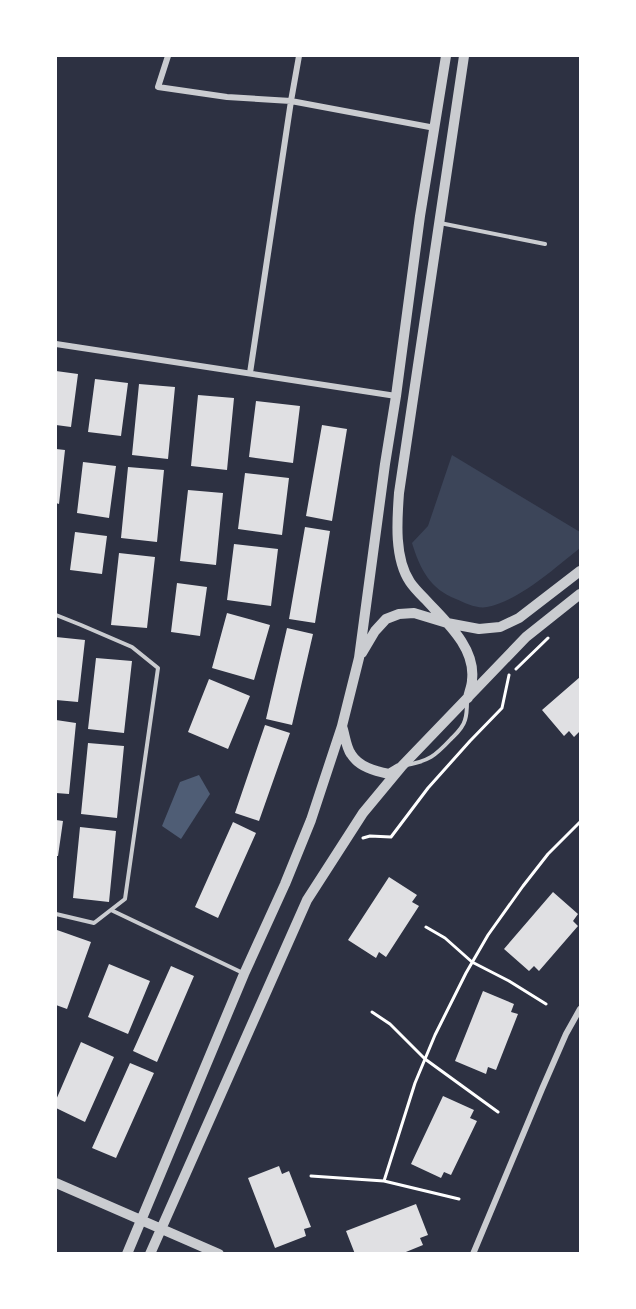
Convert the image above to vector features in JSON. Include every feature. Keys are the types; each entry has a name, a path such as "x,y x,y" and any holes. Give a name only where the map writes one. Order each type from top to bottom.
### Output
{"street":[{"path":"168,56 158,87 227,97 291,101 435,128"},
{"path":"250,373 299,56"},
{"path":"127,1254 244,974 285,884 342,726 358,658 420,216 446,56"},
{"path":"464,56 397,519 399,556 409,582 447,622 465,646 472,663 472,679 468,698"},
{"path":"56,344 396,396"},
{"path":"358,658 375,631 386,619 399,614 414,613 479,629 500,627 519,618 580,571"},
{"path":"150,1254 307,900 363,813 402,766 526,637 580,594"},
{"path":"342,726 350,754 360,763 375,771 389,774 402,766"},
{"path":"473,1254 566,1034 580,1009"},
{"path":"56,1183 219,1254"}],"lane":[{"path":"439,223 545,244"},
{"path":"56,615 132,647 158,668 125,899 94,923 56,914"},
{"path":"402,766 422,762 437,754 444,747 466,719 468,698"},
{"path":"111,910 244,974"}],"path":[{"path":"361,838 391,837 428,788 502,708 508,676 555,632"},
{"path":"384,1181 415,1083 435,1035 472,962 488,935 529,878 548,854 580,822"},
{"path":"426,927 445,938 472,962 546,1004"},
{"path":"372,1012 390,1024 425,1059 498,1112"},
{"path":"311,1176 384,1181 459,1199"}],"shaded area":[{"path":"452,455 580,532 580,548 524,591 499,604 487,607 475,606 439,590 427,577 412,543 428,526"},
{"path":"199,775 210,794 181,839 162,826 180,782"}],"building":[{"path":"56,371 78,374 71,427 56,425"},
{"path":"95,379 128,383 121,436 88,432"},
{"path":"139,384 175,387 168,459 132,455"},
{"path":"198,395 234,398 227,470 191,466"},
{"path":"256,401 300,406 293,463 249,457"},
{"path":"322,425 347,429 332,521 306,516"},
{"path":"56,449 65,450 59,504 56,503"},
{"path":"83,462 116,466 109,518 77,513"},
{"path":"128,467 164,470 157,542 121,538"},
{"path":"245,473 289,478 282,535 238,529"},
{"path":"188,490 223,493 216,565 180,561"},
{"path":"305,527 330,531 315,623 289,619"},
{"path":"75,532 107,536 102,574 70,570"},
{"path":"234,544 278,549 271,606 227,600"},
{"path":"119,553 155,557 147,628 111,625"},
{"path":"177,583 207,587 200,636 171,632"},
{"path":"227,613 270,625 254,680 212,668"},
{"path":"287,628 313,634 292,725 266,719"},
{"path":"56,637 85,640 78,702 56,700"},
{"path":"96,658 132,661 124,733 88,729"},
{"path":"580,677 580,731 574,737 569,731 564,736 542,710"},
{"path":"209,679 250,696 228,749 188,732"},
{"path":"56,720 76,723 69,794 56,793"},
{"path":"265,725 290,733 259,821 235,813"},
{"path":"88,743 124,746 117,818 81,814"},
{"path":"56,820 63,821 58,856 56,856"},
{"path":"233,822 256,833 218,918 195,907"},
{"path":"80,827 116,831 109,902 73,898"},
{"path":"389,877 417,895 412,902 419,906 386,957 379,952 376,958 348,940"},
{"path":"553,892 578,914 573,921 578,926 539,971 534,966 529,971 504,949"},
{"path":"57,930 91,942 67,1009 56,1005"},
{"path":"109,964 150,981 128,1034 88,1017"},
{"path":"171,966 194,976 157,1062 133,1051"},
{"path":"483,991 514,1004 511,1012 518,1014 496,1070 488,1067 486,1074 455,1061"},
{"path":"81,1042 114,1057 85,1122 56,1108 56,1100"},
{"path":"130,1063 154,1073 116,1158 92,1148"},
{"path":"443,1096 474,1110 470,1118 477,1121 451,1175 444,1172 441,1178 411,1164"},
{"path":"279,1166 282,1174 289,1171 311,1227 304,1229 306,1236 275,1248 248,1178"},
{"path":"416,1204 428,1235 420,1238 423,1245 401,1254 355,1254 346,1231"}]}
